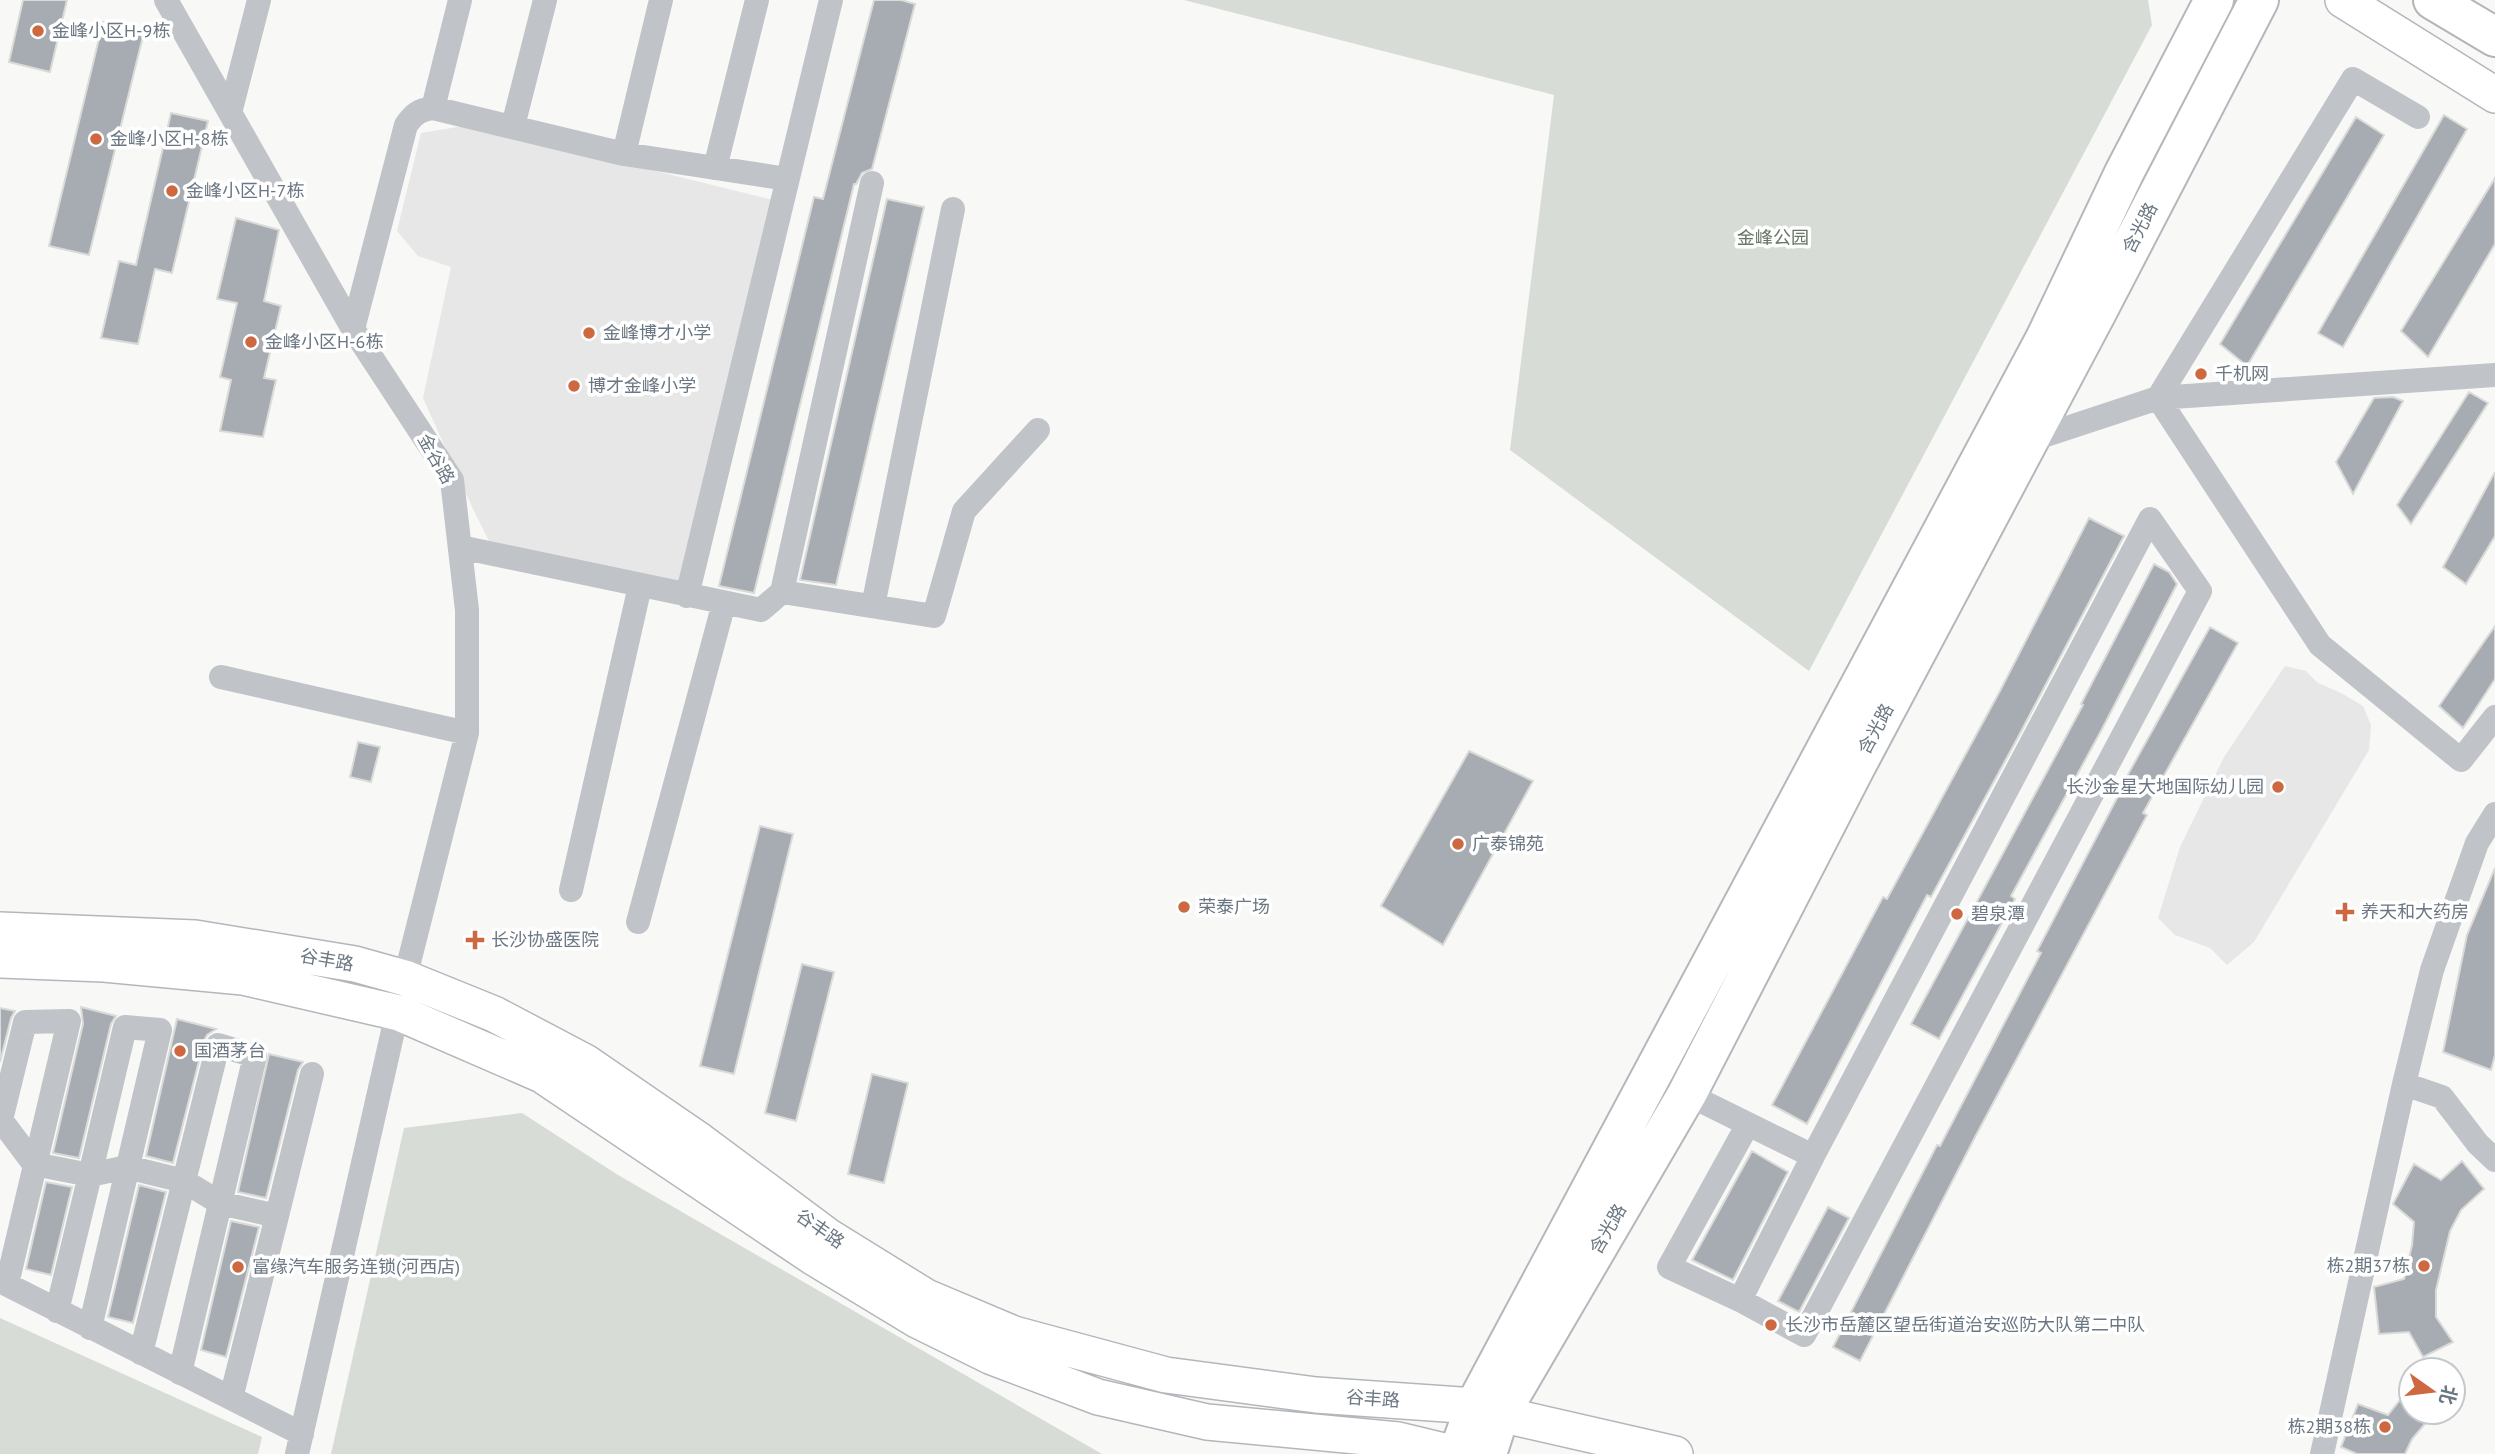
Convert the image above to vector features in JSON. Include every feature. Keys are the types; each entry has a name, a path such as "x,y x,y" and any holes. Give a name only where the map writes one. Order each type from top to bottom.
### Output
{"main road":[{"name":"含光路","path":"1487,1454 1488,1410 2026,374 2124,173 2214,0"},
{"name":"含光路","path":"1457,1454 1488,1410 1687,1094 2259,0"},
{"path":"2433,0 2495,37"}],"street":[{"name":"金谷路","path":"166,0 353,329 452,480 467,610 467,733 405,978 300,1444"},
{"path":"230,113 259,0"},
{"path":"433,108 460,0"},
{"path":"513,127 545,0"},
{"path":"624,154 661,0"},
{"path":"715,168 758,0"},
{"path":"687,596 831,0"},
{"path":"2343,0 2495,95"},
{"path":"2158,398 2353,79 2418,117"},
{"path":"353,329 406,125 415,113 433,108 624,154 787,179"},
{"path":"460,547 761,610 782,592 872,183"},
{"path":"873,606 953,209"},
{"path":"2028,441 2158,398 2495,375"},
{"path":"2158,398 2320,645 2461,760 2495,717"},
{"path":"782,592 934,616 964,511 1038,430"},
{"path":"1740,1300 1813,1156 2150,519 2200,591 1804,1335 1740,1300 1669,1267 1748,1124"},
{"path":"571,890 640,586"},
{"path":"638,922 724,603"},
{"path":"221,677 467,733"},
{"path":"2322,1454 2432,970 2477,844 2495,814"},
{"name":"谷丰路","path":"0,930 195,938 355,964 405,978 494,1014 585,1062 700,1141 829,1237 926,1297 1014,1334 1166,1375 1316,1395 1488,1410 1675,1454"},
{"name":"谷丰路","path":"0,960 104,964 243,977 399,1013 542,1075 813,1256 917,1320 992,1357 1098,1397 1206,1422 1398,1440 1457,1454"},
{"path":"277,1216 220,1203 184,1181 127,1167 90,1175 34,1164 1,1122 25,1022 69,1021 34,1164 3,1282 230,1398 300,1444"},
{"path":"57,1311 125,1027 160,1030 90,1328"},
{"path":"141,1353 218,1045 255,1056 180,1373"},
{"path":"230,1398 312,1074"},
{"path":"2404,1084 2442,1097 2478,1144 2495,1160"},
{"path":"1687,1094 1813,1156"}],"shaded area":[{"name":"金峰博才小学","path":"470,125 773,200 681,583 490,543 473,509 423,398 451,267 418,256 397,231 421,133"},
{"name":"长沙金星大地国际幼儿园","path":"2285,666 2306,671 2318,683 2363,706 2371,725 2369,750 2254,942 2227,965 2210,948 2175,935 2158,918 2180,847 2224,757"}],"green space":[{"name":"金峰公园","path":"1184,0 2148,0 2152,25 1809,671 1510,450 1554,95"},
{"path":"522,1113 618,1175 1102,1454 331,1454 404,1128"},
{"path":"0,1318 262,1437 258,1454 0,1454"}],"building":[{"name":"金峰小区H-9栋","path":"23,0 67,0 50,72 9,62"},
{"path":"874,0 901,0 915,4 872,169 862,173 854,184 754,593 719,586 814,197 823,199"},
{"name":"金峰小区H-8栋","path":"103,22 144,32 89,255 49,246"},
{"name":"金峰小区H-7栋","path":"171,113 208,121 172,273 155,269 138,344 101,338 119,261 136,265"},
{"path":"2444,115 2467,129 2343,347 2318,333"},
{"path":"2356,117 2384,135 2247,366 2220,344"},
{"path":"2495,178 2495,244 2428,357 2401,331"},
{"path":"887,199 924,207 836,585 800,580"},
{"name":"金峰小区H-6栋","path":"236,218 279,230 264,301 281,306 264,378 276,380 263,437 220,431 231,380 220,377 237,303 217,299"},
{"path":"2469,392 2488,403 2411,524 2397,505"},
{"path":"2393,397 2403,401 2353,494 2336,462 2374,398"},
{"path":"2495,472 2495,536 2466,584 2443,567"},
{"path":"2089,518 2124,536 1931,897 1927,895 1807,1124 1772,1105 1883,897 1887,899 2000,691"},
{"path":"2154,564 2169,572 2177,584 2011,896 2015,899 1939,1039 1911,1024 2083,705 2081,704"},
{"path":"2495,626 2495,679 2463,728 2439,706"},
{"path":"2210,627 2238,643 2143,813 2147,815 1975,1137 1860,1361 1833,1347 1937,1145 1940,1146 2041,953 2037,951 2126,778"},
{"path":"358,742 380,747 371,782 350,777"},
{"name":"广泰锦苑","path":"1469,751 1533,781 1443,945 1381,906"},
{"path":"760,826 793,834 734,1074 700,1066"},
{"path":"2495,868 2495,1055 2491,1070 2443,1052 2467,935"},
{"path":"802,964 834,972 796,1121 765,1113"},
{"path":"81,1007 116,1016 111,1024 79,1158 53,1153 83,1024"},
{"path":"0,1008 15,1011 0,1062"},
{"path":"177,1019 216,1029 207,1035 204,1041 173,1163 146,1156"},
{"path":"269,1054 303,1062 298,1070 266,1198 238,1192"},
{"path":"872,1074 908,1083 884,1183 848,1174"},
{"path":"1752,1151 1788,1172 1733,1280 1692,1260"},
{"name":"栋2期37栋","path":"2462,1161 2484,1189 2461,1210 2450,1231 2436,1290 2436,1317 2453,1342 2422,1356 2409,1332 2379,1334 2374,1287 2404,1279 2414,1222 2393,1204 2414,1164 2441,1180"},
{"path":"46,1182 72,1187 51,1275 26,1269"},
{"path":"139,1185 166,1192 133,1323 108,1317"},
{"path":"1828,1207 1849,1218 1799,1312 1778,1301"},
{"path":"231,1221 259,1227 226,1357 201,1350"},
{"name":"栋2期38栋","path":"2358,1404 2388,1415 2397,1404 2397,1426 2423,1426 2412,1439 2405,1454 2357,1454 2341,1447"}],"place":[{"name":"金峰小区H-9栋","path":"38,31"},
{"name":"金峰小区H-8栋","path":"96,139"},
{"name":"金峰小区H-7栋","path":"172,191"},
{"name":"金峰博才小学","path":"589,333"},
{"name":"金峰小区H-6栋","path":"251,342"},
{"name":"千机网","path":"2201,374"},
{"name":"博才金峰小学","path":"574,386"},
{"name":"长沙金星大地国际幼儿园","path":"2278,787"},
{"name":"广泰锦苑","path":"1458,844"},
{"name":"荣泰广场","path":"1184,907"},
{"name":"养天和大药房","path":"2345,912"},
{"name":"碧泉潭","path":"1957,914"},
{"name":"长沙协盛医院","path":"475,940"},
{"name":"国酒茅台","path":"180,1051"},
{"name":"栋2期37栋","path":"2424,1266"},
{"name":"富缘汽车服务连锁(河西店)","path":"238,1267"},
{"name":"长沙市岳麓区望岳街道治安巡防大队第二中队","path":"1771,1325"},
{"name":"栋2期38栋","path":"2385,1427"}]}
